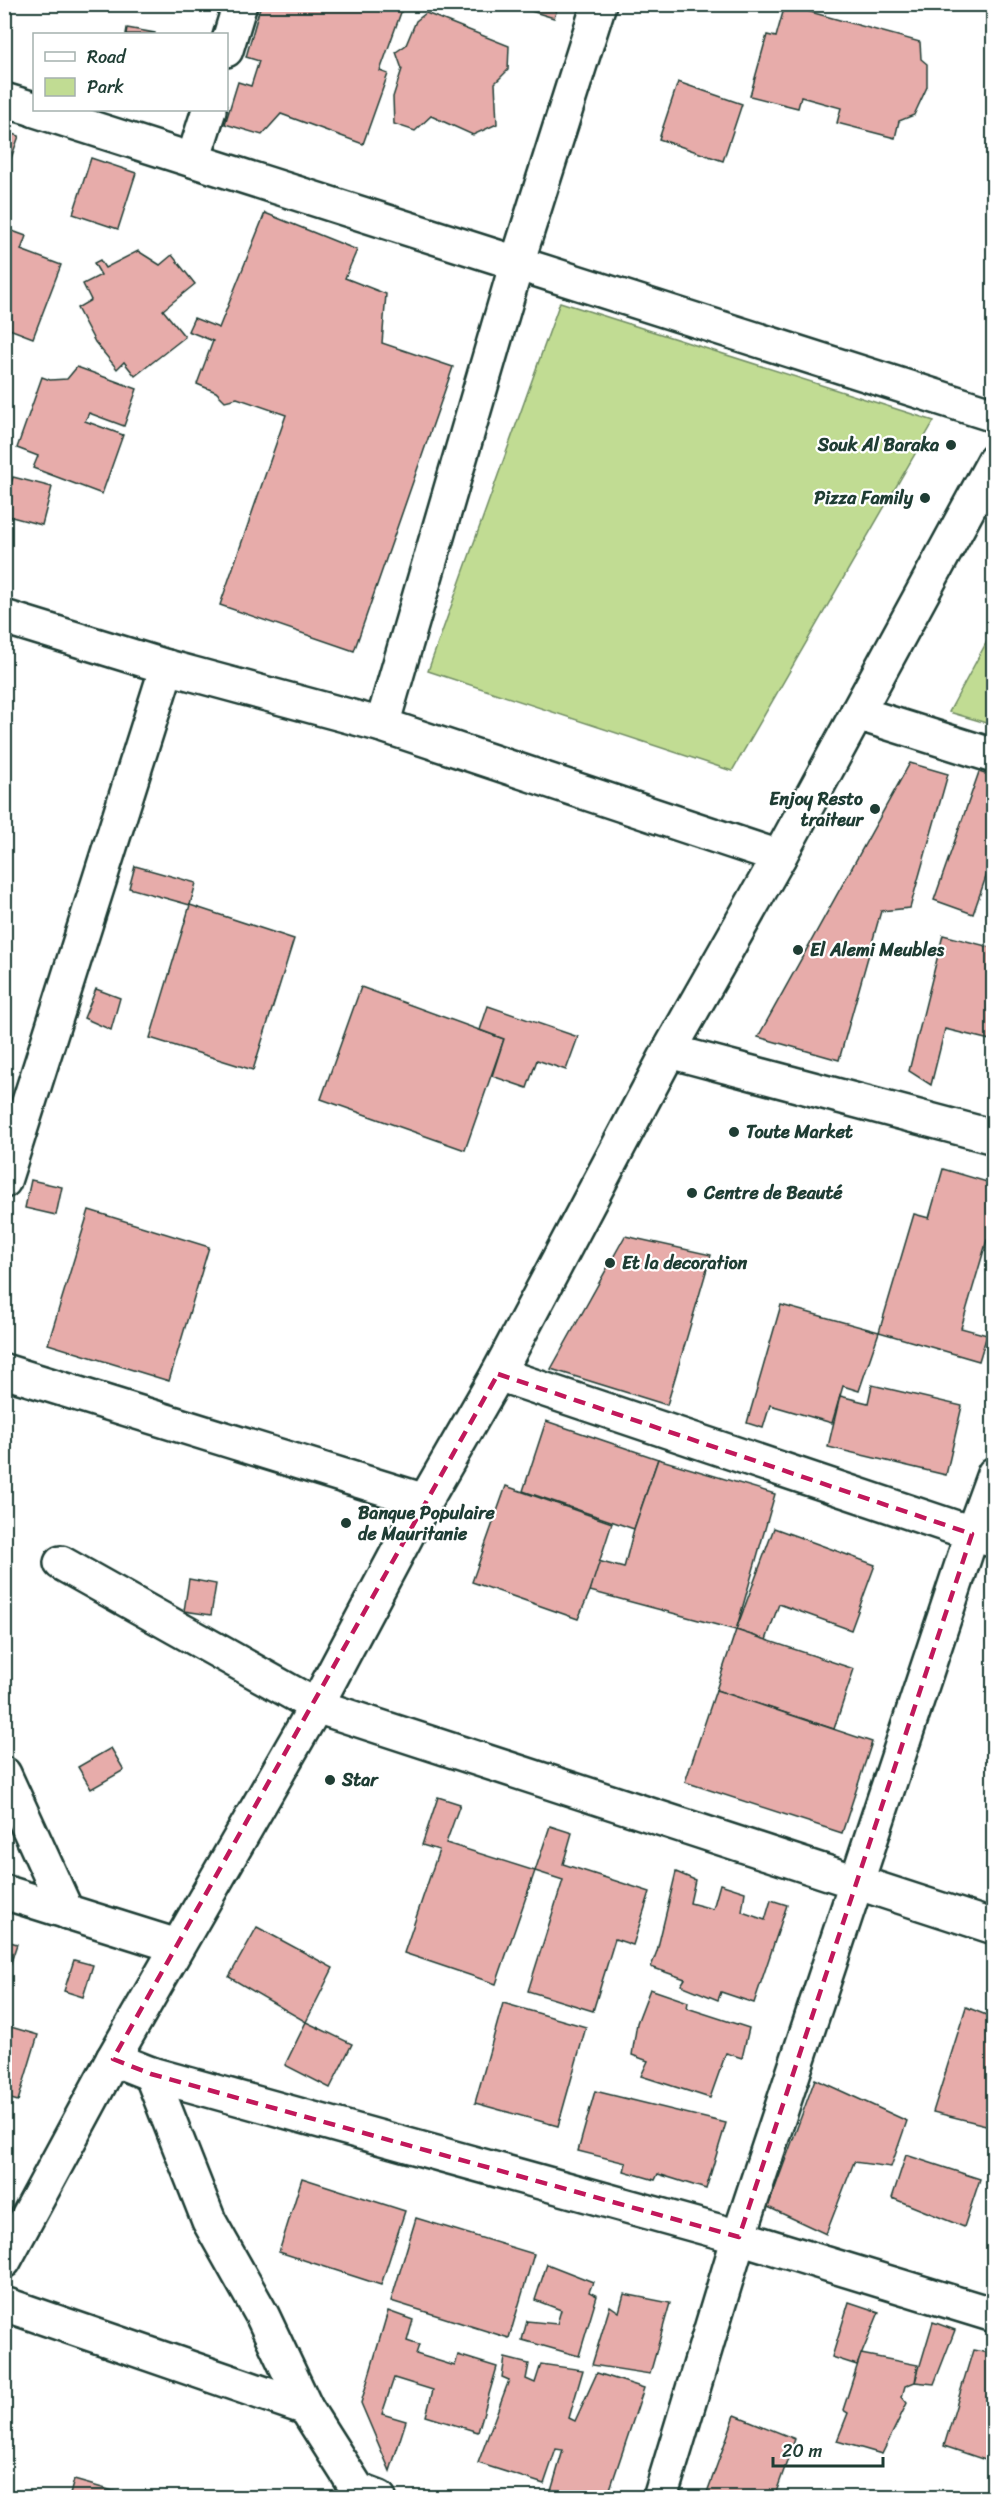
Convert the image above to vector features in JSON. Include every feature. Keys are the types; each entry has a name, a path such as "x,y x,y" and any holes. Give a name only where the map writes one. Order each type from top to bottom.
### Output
{"street":[{"path":"228,43 240,4"},
{"path":"382,725 517,263 599,4"},
{"path":"4,100 33,108"},
{"path":"41,111 993,415"},
{"path":"194,160 209,111"},
{"path":"4,2261 113,2059 316,1706 425,1501 498,1374 669,1051 993,461"},
{"path":"4,617 167,667 382,725 778,856"},
{"path":"4,1181 167,667"},
{"path":"856,713 993,756"},
{"path":"669,1051 993,1137"},
{"path":"4,1371 425,1501"},
{"path":"498,1374 983,1537"},
{"path":"660,2498 739,2236 856,1883 983,1537 993,1474"},
{"path":"61,1563 316,1706 993,1927"},
{"path":"4,1774 67,1912"},
{"path":"4,1892 177,1946"},
{"path":"113,2059 152,2074 739,2236 993,2314"},
{"path":"152,2074 209,2221 262,2315 306,2408 364,2495"},
{"path":"4,2304 306,2408"}],"highlighted area":[{"path":"498,1374 972,1534 739,2237 151,2074 113,2059"}],"green space":[{"path":"560,302 934,421 732,771 428,671"},
{"path":"993,630 994,725 949,712"}],"building":[{"path":"261,4 404,4 380,71 388,74 363,144 281,114 262,135 225,124 238,82 251,86 259,61 246,57"},
{"path":"522,4 559,4 554,18 521,8"},
{"path":"785,5 920,42 921,59 927,64 927,87 914,115 899,121 895,138 837,123 841,108 801,97 798,108 750,96 767,35 776,37"},
{"path":"426,13 509,46 508,70 495,83 497,124 473,135 431,116 415,131 394,124 393,97 402,69 396,52 406,45 416,21"},
{"path":"127,28 155,33 126,33"},
{"path":"678,82 742,104 723,161 659,139"},
{"path":"4,131 19,136 4,178"},
{"path":"91,158 136,173 118,229 73,214"},
{"path":"265,213 357,250 345,278 386,294 382,343 453,367 354,651 220,605 286,415 237,398 225,401 216,392 197,384 213,341 188,331 194,318 219,328"},
{"path":"4,228 26,236 21,250 61,265 33,338 4,327 4,316 9,302 4,300"},
{"path":"138,251 160,265 172,255 195,284 163,310 185,337 135,376 124,362 117,369 95,342 77,308 91,300 83,284 101,275 94,263 100,260 105,268"},
{"path":"77,367 137,389 124,426 89,413 85,421 123,435 102,494 33,468 38,456 17,448 42,377 50,380 67,379"},
{"path":"13,477 52,487 42,525 4,515 4,506"},
{"path":"910,763 948,774 910,908 881,911 839,1060 758,1037"},
{"path":"979,772 994,777 994,876 987,874 973,914 934,900"},
{"path":"135,866 196,883 190,905 129,888"},
{"path":"190,905 294,939 253,1070 150,1038"},
{"path":"943,935 994,948 994,1041 945,1029 931,1085 909,1071"},
{"path":"361,987 504,1039 465,1150 321,1099"},
{"path":"96,989 120,998 111,1030 84,1018"},
{"path":"488,1006 578,1037 566,1070 537,1060 527,1088 492,1076 504,1039 480,1030"},
{"path":"943,1169 994,1184 994,1242 987,1240 961,1328 987,1335 979,1361 879,1332 914,1214 929,1218"},
{"path":"31,1180 62,1187 56,1215 25,1208"},
{"path":"89,1210 209,1247 169,1381 48,1344"},
{"path":"625,1236 711,1255 667,1405 551,1369"},
{"path":"781,1305 879,1332 859,1391 843,1386 832,1423 770,1405 763,1428 747,1423"},
{"path":"872,1385 962,1406 946,1475 828,1447 840,1396 868,1403"},
{"path":"546,1421 658,1459 634,1529 523,1491"},
{"path":"658,1459 775,1494 736,1630 590,1591 598,1561 624,1568 634,1529"},
{"path":"506,1486 612,1523 590,1591 578,1619 472,1582"},
{"path":"774,1528 875,1565 851,1630 779,1604 766,1640 736,1630"},
{"path":"189,1579 216,1584 211,1615 184,1611"},
{"path":"736,1630 854,1669 834,1729 716,1690"},
{"path":"716,1690 872,1742 842,1833 685,1782"},
{"path":"111,1748 124,1770 91,1789 78,1767"},
{"path":"438,1797 460,1804 446,1843 535,1871 496,1984 404,1953 439,1850 422,1845"},
{"path":"550,1826 572,1833 563,1864 650,1892 633,1945 615,1939 593,2011 528,1991 563,1880 535,1871"},
{"path":"676,1872 695,1880 690,1903 713,1909 720,1884 745,1892 742,1912 765,1920 771,1900 787,1905 754,2003 721,1992 718,2000 681,1985 685,1979 651,1967"},
{"path":"257,1927 333,1968 306,2022 229,1977"},
{"path":"4,1940 17,1944 9,1968 4,1967"},
{"path":"74,1960 93,1965 83,1997 64,1991"},
{"path":"650,1989 688,2002 687,2008 749,2028 742,2058 726,2053 710,2098 641,2076 648,2061 632,2055 637,2023"},
{"path":"503,2003 586,2027 558,2126 475,2103"},
{"path":"966,2007 994,2018 994,2127 933,2112"},
{"path":"306,2022 352,2044 330,2088 285,2065"},
{"path":"4,2025 38,2035 18,2101 4,2097"},
{"path":"815,2079 907,2121 891,2167 854,2162 826,2234 768,2207"},
{"path":"595,2091 726,2123 706,2189 658,2174 655,2180 624,2171 626,2163 578,2151"},
{"path":"906,2155 980,2179 964,2227 892,2198"},
{"path":"302,2178 405,2211 381,2285 279,2252"},
{"path":"416,2218 534,2254 509,2338 391,2301"},
{"path":"547,2264 593,2282 589,2292 597,2296 579,2356 522,2340 527,2321 557,2324 561,2310 535,2300"},
{"path":"624,2294 670,2303 650,2374 592,2365 610,2306 619,2312"},
{"path":"849,2302 879,2312 857,2365 832,2357"},
{"path":"388,2311 413,2320 407,2341 419,2345 416,2354 455,2366 458,2355 497,2367 478,2432 426,2416 433,2390 394,2378 382,2414 406,2421 390,2471 361,2403"},
{"path":"933,2322 955,2330 934,2384 915,2382"},
{"path":"973,2350 994,2354 994,2463 944,2446"},
{"path":"861,2354 918,2365 915,2382 905,2386 902,2397 907,2403 882,2454 837,2441 848,2413 843,2410"},
{"path":"505,2358 529,2364 526,2379 535,2383 541,2364 583,2370 569,2418 575,2421 597,2373 644,2388 607,2498 549,2498 563,2450 556,2449 544,2484 478,2463 509,2380 502,2377"},
{"path":"735,2415 795,2439 774,2498 705,2498"},
{"path":"74,2480 138,2498 69,2498"}],"place":[{"name":"Souk Al Baraka","path":"951,445"},
{"name":"Pizza Family","path":"925,498"},
{"name":"Enjoy Resto traiteur","path":"875,809"},
{"name":"El Alemi Meubles","path":"798,950"},
{"name":"Toute Market","path":"734,1132"},
{"name":"Centre de Beauté","path":"692,1193"},
{"name":"Et la decoration","path":"610,1263"},
{"name":"Banque Populaire de Mauritanie","path":"346,1523"},
{"name":"Star","path":"330,1780"}]}
